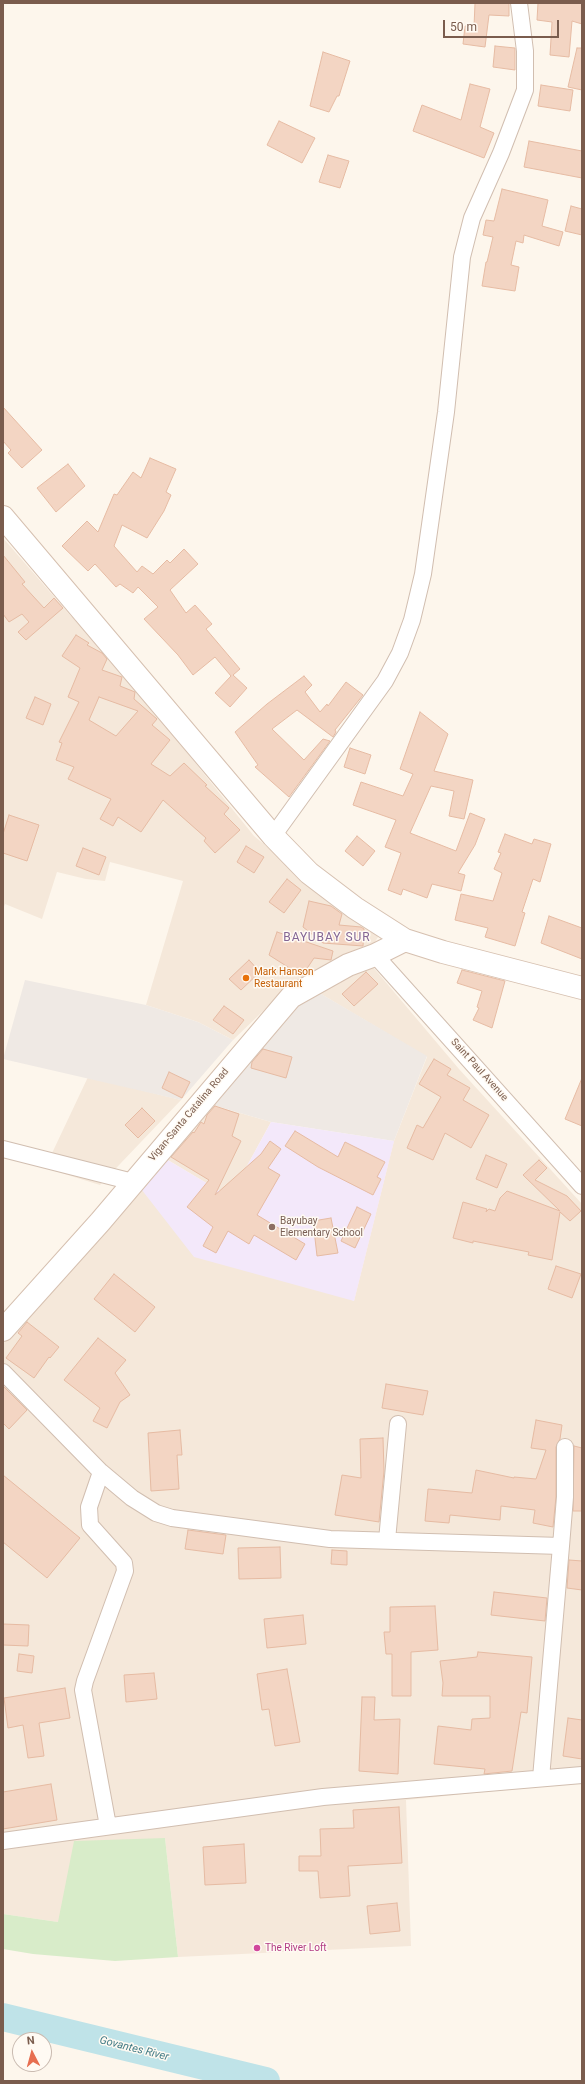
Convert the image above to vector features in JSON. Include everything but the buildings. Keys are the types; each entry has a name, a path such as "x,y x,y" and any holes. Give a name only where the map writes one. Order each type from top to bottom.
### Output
{"main road":[{"path":"3,517 273,836 309,872 355,908 405,940 443,952 582,988"},
{"name":"Vigan-Santa Catalina Road","path":"3,1330 133,1182 291,997 348,965 375,955 405,940"}],"street":[{"path":"273,836 385,681 400,653 412,620 423,574 446,412 462,257 472,218 507,139 525,90 525,51 519,3"},
{"name":"Saint Paul Avenue","path":"375,955 582,1186"},
{"path":"3,1149 133,1182"},
{"path":"3,1372 102,1472 132,1498 156,1513 172,1518 330,1539 562,1546"},
{"path":"387,1540 398,1424"},
{"path":"541,1778 562,1546 566,1447"},
{"path":"102,1472 89,1507 90,1525 121,1559 124,1563 125,1571 124,1580 85,1681 83,1690 108,1826"},
{"path":"3,1841 323,1797 582,1775"}],"shaded area":[{"path":"3,538 70,615 103,648 254,836 328,897 376,931 378,937 373,945 286,989 233,1040 198,1022 146,1005 183,881 110,862 105,881 86,879 57,872 42,919 5,904 3,909"},
{"path":"373,967 459,1069 582,1204 582,1782 406,1800 411,1946 178,1957 165,1838 58,1922 3,1914 3,1344 138,1185 354,1301 394,1141 427,1057 316,991 362,969"},
{"path":"25,980 146,1005 198,1022 233,1040 181,1100 3,1059"},
{"path":"316,991 427,1056 394,1141 271,1122 206,1103 272,1026"},
{"path":"88,1077 181,1100 100,1185 45,1168"},
{"path":"206,1103 271,1122 230,1197 161,1156"},
{"name":"Bayubay Elementary School","path":"271,1122 394,1141 354,1301 194,1257 138,1185 161,1156 230,1197"}],"green space":[{"path":"165,1838 178,1957 115,1961 33,1954 3,1949 3,1914 58,1922 74,1841"}],"waterway":[{"name":"Govantes River","path":"3,2017 266,2081"}],"place":[{"name":"Mark Hanson Restaurant","path":"246,978"},
{"name":"Bayubay Elementary School","path":"272,1227"},
{"name":"The River Loft","path":"257,1948"}],"district":[{"name":"BAYUBAY SUR","path":"327,938"}]}
